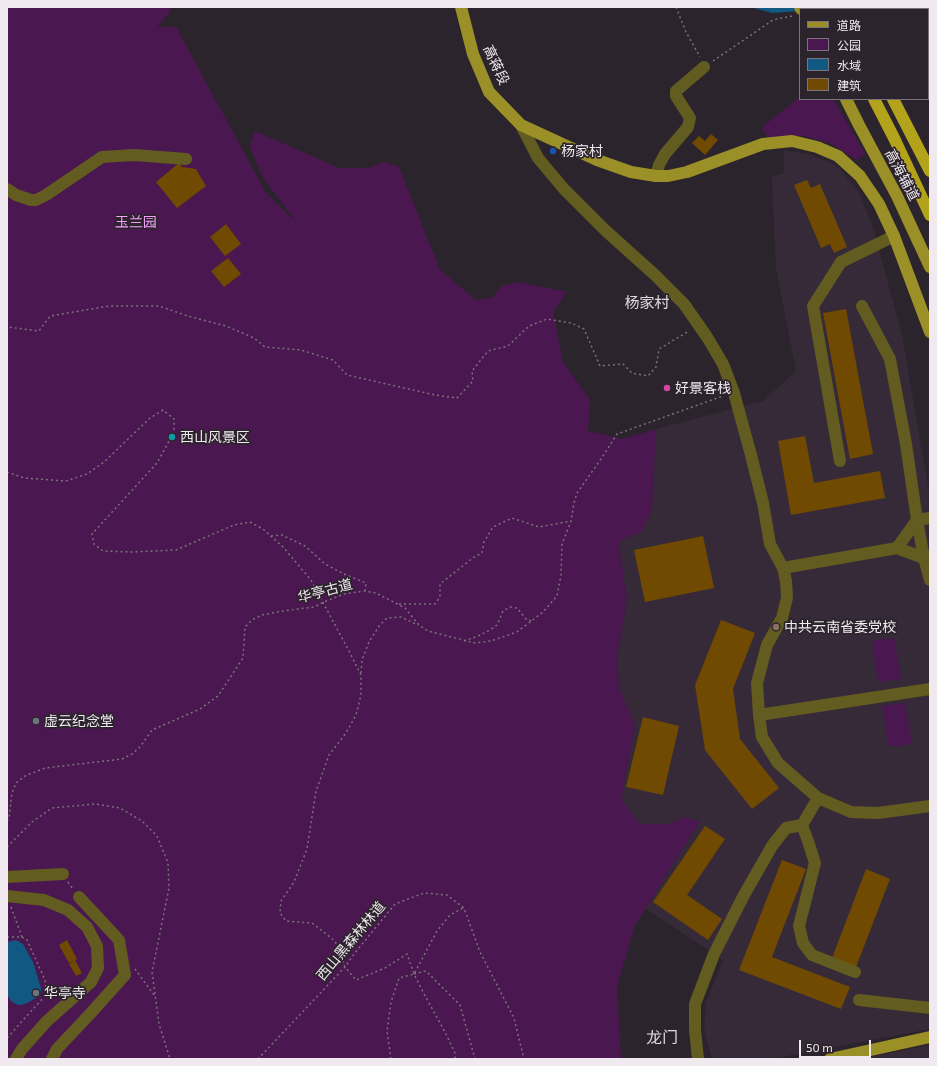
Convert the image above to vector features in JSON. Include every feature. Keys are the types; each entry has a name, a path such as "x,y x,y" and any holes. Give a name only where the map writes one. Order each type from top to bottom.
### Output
{"highway":[{"path":"875,100 930,214"},
{"path":"894,100 930,171"}],"main road":[{"name":"高蒋段","path":"461,7 473,54 489,92 522,125 597,160 631,172 656,176 668,176 687,172 764,144 792,142 817,147 838,156 860,176 878,204 894,236 930,332"},
{"name":"高海辅道","path":"846,100 897,196 930,267"},
{"path":"830,1059 930,1037"}],"street":[{"path":"656,176 659,165 665,154 688,128 690,118 676,96 676,91 704,67"},
{"path":"522,125 538,158 564,189 606,231 655,275 684,304 707,337 723,364 735,397 758,483 770,544 783,568 786,581 787,598 782,618 767,645 757,683 762,737 778,763 818,798 851,812 878,813 930,806"},
{"path":"7,189 16,195 31,200 36,200 46,195 102,157 134,155 186,159"},
{"path":"840,461 813,306 841,262 894,236"},
{"path":"862,306 890,359 930,580"},
{"path":"897,548 918,520 930,518"},
{"path":"783,568 897,548 927,557"},
{"path":"759,715 930,689"},
{"path":"698,1059 695,1030 695,1004 714,954 744,895 772,846 786,828 802,825 818,798"},
{"path":"802,825 815,863 799,926 803,943 812,955 855,972"},
{"path":"7,877 63,874"},
{"path":"7,896 44,900 68,910 87,927 96,946 98,968 91,982 47,1021 22,1049 16,1059"},
{"path":"52,1059 56,1049 125,975 119,940 79,897"},
{"path":"859,1000 930,1008"}],"path":[{"path":"676,7 686,32 704,67 773,20 798,11"},
{"path":"7,330 8,327 39,331 50,316 109,306 159,306 188,316 226,326 254,338 265,347 301,350 333,360 347,375 435,396 457,398 473,382 472,371 488,351 508,346 529,326 547,319 571,323 584,329 600,366 623,364 632,373 648,376 656,366 659,350 690,330 697,322"},
{"path":"464,641 478,636 497,625 503,611 510,607 517,608 526,619 531,621 543,612 557,596 562,575 562,544 571,521 577,493 617,434 735,397"},
{"path":"7,472 24,478 66,481 87,474 104,462 150,418 164,410 174,419 174,432 156,463 92,534 94,544 103,551 131,552 176,550 234,525 250,522 263,529 283,547 311,580 324,602 361,675"},
{"path":"398,604 435,604 440,597 440,584 474,557 482,553 484,542 493,527 512,518 539,527 571,521"},
{"path":"271,536 282,535 305,546 325,564 366,583 365,591"},
{"name":"华亭古道","path":"7,821 9,818 12,793 16,783 24,776 45,768 122,759 132,754 140,747 152,730 200,709 218,696 243,658 245,627 252,620 262,615 314,608 324,602 344,594 365,591 376,594 405,608 419,625 428,631 475,643 491,641 518,632 531,621"},
{"path":"419,625 400,617 387,618 379,626 370,642 362,660 360,695 356,716 346,733 329,755 316,792 307,849 294,882 281,902 280,913 286,921 312,923 335,941 345,967 356,980 384,968 407,954 414,974 445,1032 455,1054 455,1059"},
{"path":"7,847 32,822 52,808 95,804 120,808 142,821 157,836 168,863 168,888 152,972 159,1024 170,1059"},
{"path":"63,874 79,897"},
{"name":"西山黑森林林道","path":"258,1059 345,967 395,904 424,893 447,895 464,908"},
{"path":"7,896 22,937"},
{"path":"414,974 437,931 450,915 464,908 480,952 514,1018 524,1059"},
{"path":"7,937 22,937 27,940 44,980 46,991 43,998 7,1038"},
{"path":"391,1059 387,1031 391,1002 399,978 426,971 460,1005 475,1059"}],"shaded area":[{"name":"中共云南省委党校","path":"784,150 812,155 837,166 859,192 873,228 902,335 930,498 930,1029 770,1059 712,1059 704,1027 706,1003 723,960 645,908 700,821 684,817 670,824 640,824 621,800 635,726 619,688 617,657 627,597 619,548 621,540 642,531 652,509 656,429 763,401 796,371 776,269 772,176 784,173"},
{"path":"930,1045 930,1059 861,1059"}],"green space":[{"name":"玉兰园","path":"7,7 168,7 171,11 157,27 176,27 266,193 297,223 262,176 250,146 255,131 339,168 369,168 384,162 399,167 440,270 476,300 492,298 502,286 518,282 567,292 553,312 563,362 590,400 588,431 623,439 656,429 652,509 642,531 621,540 619,548 627,597 617,657 619,688 635,726 621,800 640,824 670,824 684,817 700,821 635,925 617,987 621,1059 7,1059"},
{"path":"799,98 799,100 834,100 865,154 857,160 830,143 803,136 768,139 762,127"},
{"path":"894,638 901,679 878,682 872,641"},
{"path":"905,703 912,744 889,747 882,706"}],"water":[{"path":"750,7 930,7 930,90 929,8 799,8 799,11 772,13"},
{"path":"16,940 23,944 33,962 41,988 41,993 39,996 22,1005 12,1002 7,995 7,942"}],"building":[{"path":"711,134 718,140 705,155 692,143 699,136 705,141"},
{"path":"179,163 182,167 196,169 206,186 177,208 156,182"},
{"path":"807,180 811,188 820,184 847,247 834,253 830,244 821,248 794,185"},
{"path":"226,224 241,244 225,256 210,237"},
{"path":"228,258 241,274 224,287 211,271"},
{"path":"846,309 873,454 850,459 823,313"},
{"path":"805,436 814,483 880,471 885,498 791,515 778,441"},
{"path":"703,536 714,588 645,602 634,550"},
{"path":"721,620 755,633 733,689 740,739 779,788 752,809 705,750 695,685"},
{"path":"643,717 679,726 663,795 626,787"},
{"path":"705,826 725,839 687,895 722,919 708,940 653,902"},
{"path":"782,860 806,869 772,957 850,987 841,1009 739,970"},
{"path":"866,869 890,879 856,967 832,958"},
{"path":"67,940 77,959 69,963 59,945"},
{"path":"75,960 82,973 76,976 69,964"}],"place":[{"name":"杨家村","path":"553,151"},
{"name":"好景客栈","path":"667,388"},
{"name":"西山风景区","path":"172,437"},
{"name":"中共云南省委党校","path":"776,627"},
{"name":"虚云纪念堂","path":"36,721"},
{"name":"华亭寺","path":"36,993"}],"district":[{"name":"杨家村","path":"647,303"},
{"name":"龙门","path":"662,1038"}]}
